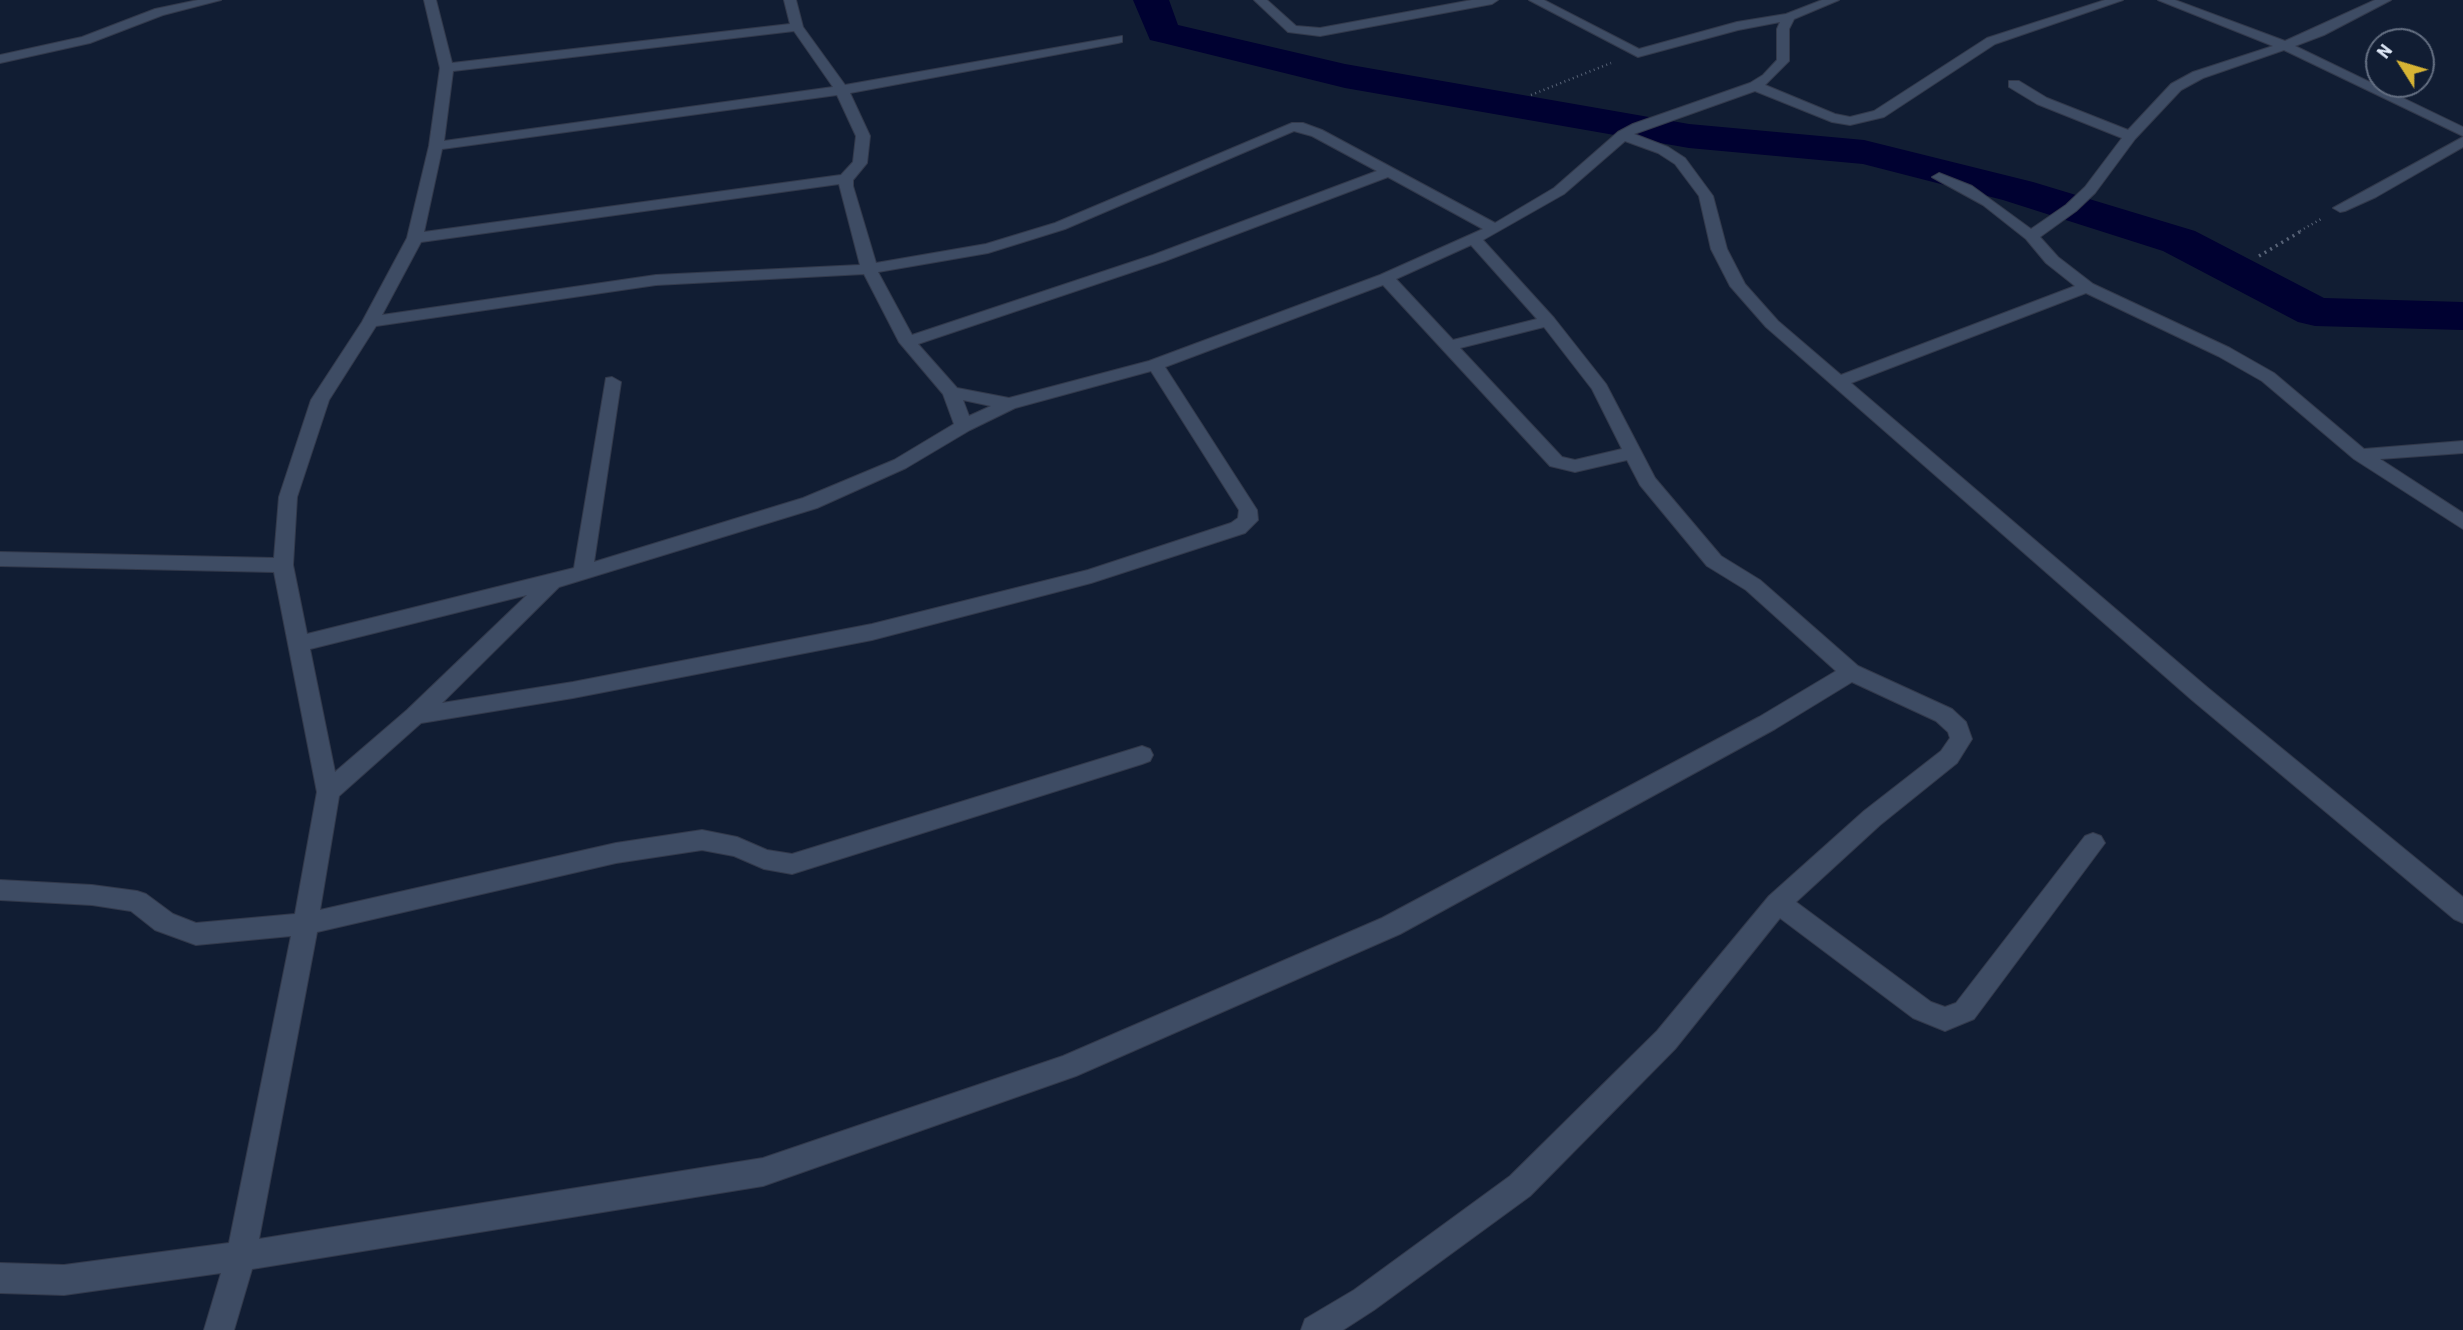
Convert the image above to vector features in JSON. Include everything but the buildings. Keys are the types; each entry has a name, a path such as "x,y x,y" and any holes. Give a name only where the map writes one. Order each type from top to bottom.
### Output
{"street":[{"path":"0,59 86,40 159,12 215,0"},
{"path":"219,1330 241,1256 306,924 328,792 283,565 288,497 320,400 370,321 415,238 436,146 447,68 430,0"},
{"path":"415,238 846,179 860,163 863,136 842,90 797,27 790,0"},
{"path":"1260,0 1292,29 1320,32 1492,0"},
{"path":"1535,0 1638,53 1737,26 1789,18 1833,0"},
{"path":"1755,86 1832,118 1850,121 1864,118 1879,114 1991,41 2117,0"},
{"path":"2164,0 2283,45 2463,139"},
{"path":"2031,236 2071,208 2090,190 2130,136 2176,87 2199,75 2320,32 2385,0"},
{"path":"297,644 552,582 810,503 901,464 964,426 1009,404 1155,365 1386,278 1475,240 1559,191 1623,135 1638,127 1755,86 1768,78 1783,61 1783,29 1789,18"},
{"path":"447,68 797,27"},
{"path":"436,146 842,90 1118,39"},
{"path":"2014,84 2042,101 2130,136"},
{"path":"370,321 656,280 869,269 988,248 1060,226 1292,127 1303,127 1317,133 1495,229"},
{"path":"1623,135 1664,149 1680,161 1706,196 1719,249 1738,286 1772,324 2200,694 2463,912"},
{"path":"2340,208 2371,194 2463,139"},
{"path":"907,342 1159,258 1390,171"},
{"path":"1939,177 1977,195 2031,236 2052,260 2087,287 2136,313 2224,352 2268,377 2360,455 2463,522"},
{"path":"846,179 869,269 907,342 950,392 964,426"},
{"path":"1316,1330 1364,1300 1520,1186 1666,1040 1778,903 1872,818 1949,757 1961,739 1958,728 1944,715 1851,672 1753,585 1714,561 1647,481 1600,388 1548,321 1475,240"},
{"path":"1386,278 1556,462 1575,466 1633,453"},
{"path":"1839,382 2087,287"},
{"path":"1449,346 1548,321"},
{"path":"415,716 573,690 872,632 1091,576 1238,528 1248,520 1248,510 1155,365"},
{"path":"583,573 612,382"},
{"path":"950,392 1009,404"},
{"path":"2360,455 2463,447"},
{"path":"0,559 283,565"},
{"path":"328,792 415,716 552,582"},
{"path":"0,1278 64,1280 241,1256 763,1172 1067,1067 1391,926 1767,723 1851,672"},
{"path":"0,890 93,895 137,901 164,922 197,934 306,924 616,853 702,841 737,847 764,859 792,864 1142,755"},
{"path":"1778,903 1922,1010 1945,1019 1965,1011 2093,844"}],"path":[{"path":"1531,95 1638,53"},
{"path":"2259,256 2340,208"}],"waterway":[{"path":"1151,0 1163,32 1345,76 1689,136 1864,152 2018,191 2179,241 2315,312 2463,316"}]}
